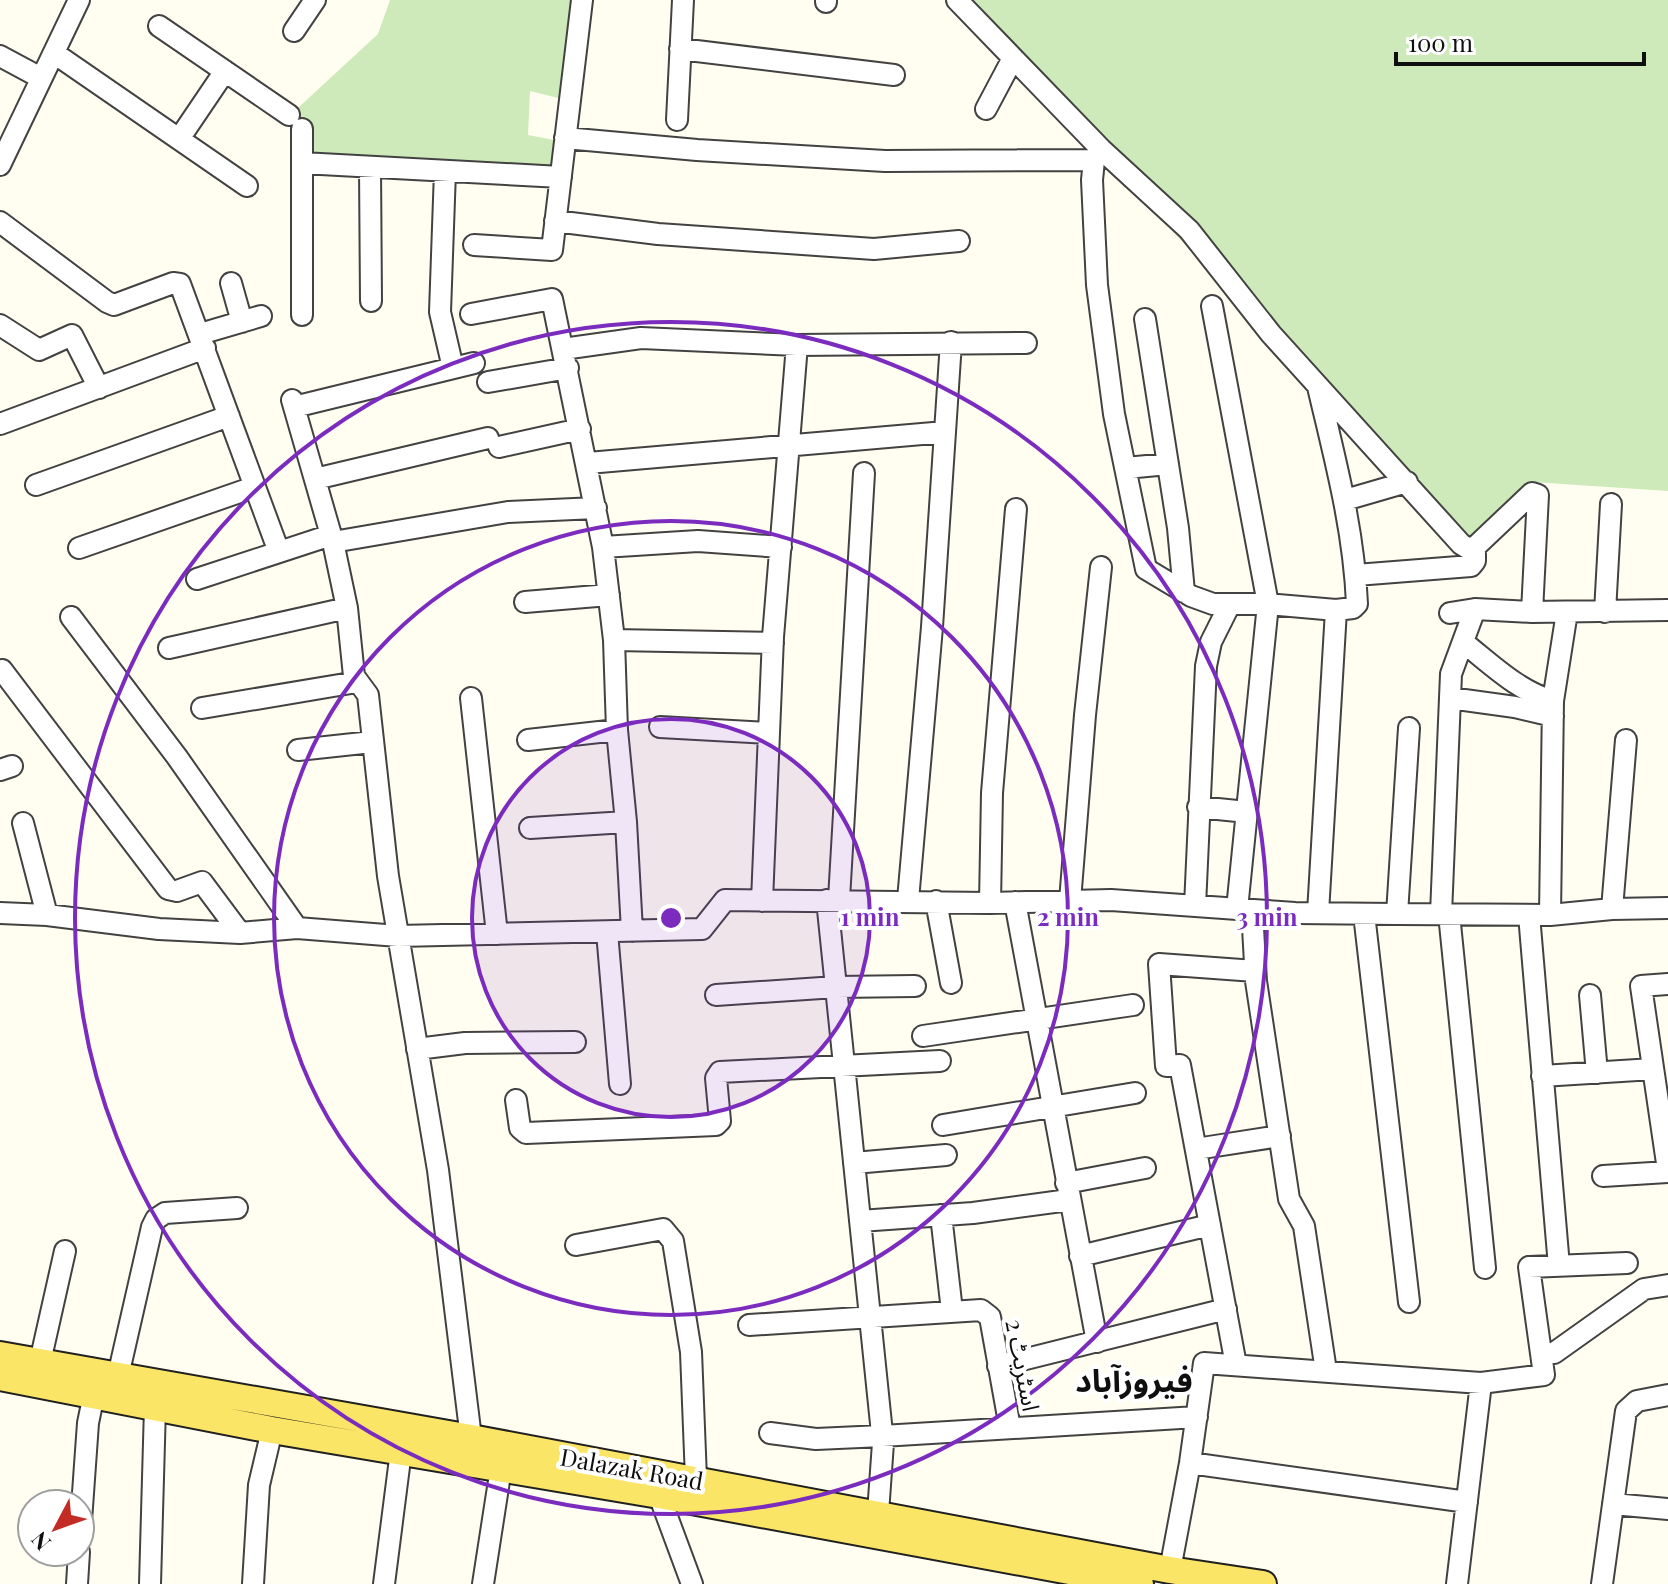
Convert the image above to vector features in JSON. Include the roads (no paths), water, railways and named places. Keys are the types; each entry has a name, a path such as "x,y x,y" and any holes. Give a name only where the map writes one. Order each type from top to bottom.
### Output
{"main road":[{"name":"Dalazak Road","path":"0,1355 696,1479 878,1525 1140,1584"},
{"name":"Dalazak Road","path":"0,1377 272,1430 659,1495 1263,1584"}],"street":[{"path":"474,245 552,250 582,0"},
{"path":"677,120 683,0"},
{"path":"957,0 1013,58 1097,154 1189,230 1271,334 1461,544 1469,549 1475,547 1532,493 1538,495 1532,612"},
{"path":"0,165 9,125 41,78 76,1"},
{"path":"294,31 311,1"},
{"path":"159,26 296,122 302,163 302,315"},
{"path":"680,49 894,75"},
{"path":"54,53 247,186"},
{"path":"0,56 41,78"},
{"path":"986,109 1013,58"},
{"path":"179,139 225,71"},
{"path":"565,138 697,150 885,161 1097,154"},
{"path":"1097,154 1092,180 1097,285 1114,414 1146,569 1184,592 1213,604 1268,604 1336,610 1353,608 1357,604 1345,500 1317,383"},
{"path":"302,163 561,177"},
{"path":"370,167 371,301"},
{"path":"445,171 440,312 453,368"},
{"path":"555,221 658,234 874,249 959,241"},
{"path":"0,222 114,305 173,283 180,284 279,552"},
{"path":"0,424 99,388 252,319 231,283"},
{"path":"471,314 552,299 603,547 614,640 617,730 632,931"},
{"path":"1212,306 1268,604 1247,812 1244,909 1289,1199 1304,1226 1326,1371"},
{"path":"1145,319 1184,592"},
{"path":"0,325 37,350 72,335 99,388"},
{"path":"488,382 641,338 797,345 1026,343"},
{"path":"908,900 951,342"},
{"path":"762,901 773,643 797,345"},
{"path":"357,682 347,608 332,538 293,404 474,363"},
{"path":"36,485 229,416"},
{"path":"315,479 493,442 580,429"},
{"path":"588,463 945,432"},
{"path":"1126,468 1168,464"},
{"path":"864,473 833,900 836,987 882,1436 878,1525"},
{"path":"1345,500 1407,482"},
{"path":"79,548 254,487"},
{"path":"1605,612 1611,504"},
{"path":"197,579 332,538 508,512 596,508"},
{"path":"990,903 992,793 1016,509"},
{"path":"603,547 698,541 781,547"},
{"path":"1356,575 1471,566 1475,561 1475,547"},
{"path":"1070,901 1101,567"},
{"path":"525,602 609,595"},
{"path":"1195,906 1206,666 1211,642 1230,604"},
{"path":"169,648 347,608"},
{"path":"1450,613 1475,609 1532,612 1668,610"},
{"path":"1475,609 1451,674 1445,914 1485,1268"},
{"path":"1318,913 1336,610"},
{"path":"1550,915 1553,708 1567,612"},
{"path":"71,617 177,757 297,928"},
{"path":"614,640 773,643"},
{"path":"1463,642 1553,708"},
{"path":"2,670 168,889 177,891 202,882 240,933"},
{"path":"202,708 357,682 363,685 368,695 378,806 438,1170 471,1438"},
{"path":"471,698 497,934"},
{"path":"1450,698 1515,707 1553,708"},
{"path":"660,727 769,733"},
{"path":"1397,914 1409,728"},
{"path":"528,740 617,730"},
{"path":"1612,909 1626,740"},
{"path":"298,750 372,742"},
{"path":"1198,807 1247,812"},
{"path":"530,828 626,822"},
{"path":"23,823 47,915"},
{"path":"0,913 47,915 159,929 240,933 297,928 398,936 702,929 725,900 990,903 1111,900 1364,914 1550,915 1668,908"},
{"path":"936,901 951,983"},
{"path":"1015,902 1097,1342"},
{"path":"1364,914 1409,1302"},
{"path":"1529,915 1559,1266"},
{"path":"607,932 620,1084"},
{"path":"1236,1365 1180,1065 1166,1066 1159,964 1255,971"},
{"path":"1603,1176 1668,1171 1641,986 1668,984"},
{"path":"716,995 836,987 915,986"},
{"path":"1590,995 1597,1073"},
{"path":"923,1036 1133,1005"},
{"path":"417,1049 465,1043 575,1042"},
{"path":"516,1100 520,1128 526,1133 716,1125 720,1121 716,1078 720,1072 940,1061"},
{"path":"1542,1076 1653,1069"},
{"path":"943,1125 1135,1093"},
{"path":"1196,1149 1280,1136"},
{"path":"854,1163 946,1155"},
{"path":"860,1221 941,1215 1068,1192 1145,1168"},
{"path":"118,1376 156,1219 165,1213 237,1208"},
{"path":"749,1325 952,1311 941,1215"},
{"path":"1080,1256 1210,1225"},
{"path":"576,1245 663,1229 673,1241 691,1352 696,1479"},
{"path":"40,1362 65,1251"},
{"path":"1170,1570 1204,1363 1481,1383 1544,1375 1529,1267 1627,1263"},
{"path":"1541,1354 1554,1353 1644,1289 1668,1285"},
{"path":"998,1366 1226,1309"},
{"name":"اسٹریٹ 2","path":"952,1311 981,1310 990,1317 1010,1428"},
{"path":"1457,1584 1481,1383"},
{"path":"83,1488 88,1423 94,1394"},
{"path":"1602,1584 1626,1411 1637,1401 1668,1395"},
{"path":"150,1584 155,1407"},
{"path":"770,1433 816,1439 1197,1417"},
{"path":"253,1584 259,1485 272,1430"},
{"path":"384,1584 401,1451"},
{"path":"1190,1463 1467,1502"},
{"path":"483,1584 501,1468"},
{"path":"659,1495 692,1584"},
{"path":"1613,1504 1668,1509"}],"district":[{"name":"فیروزآباد","path":"1134,1378"}]}
